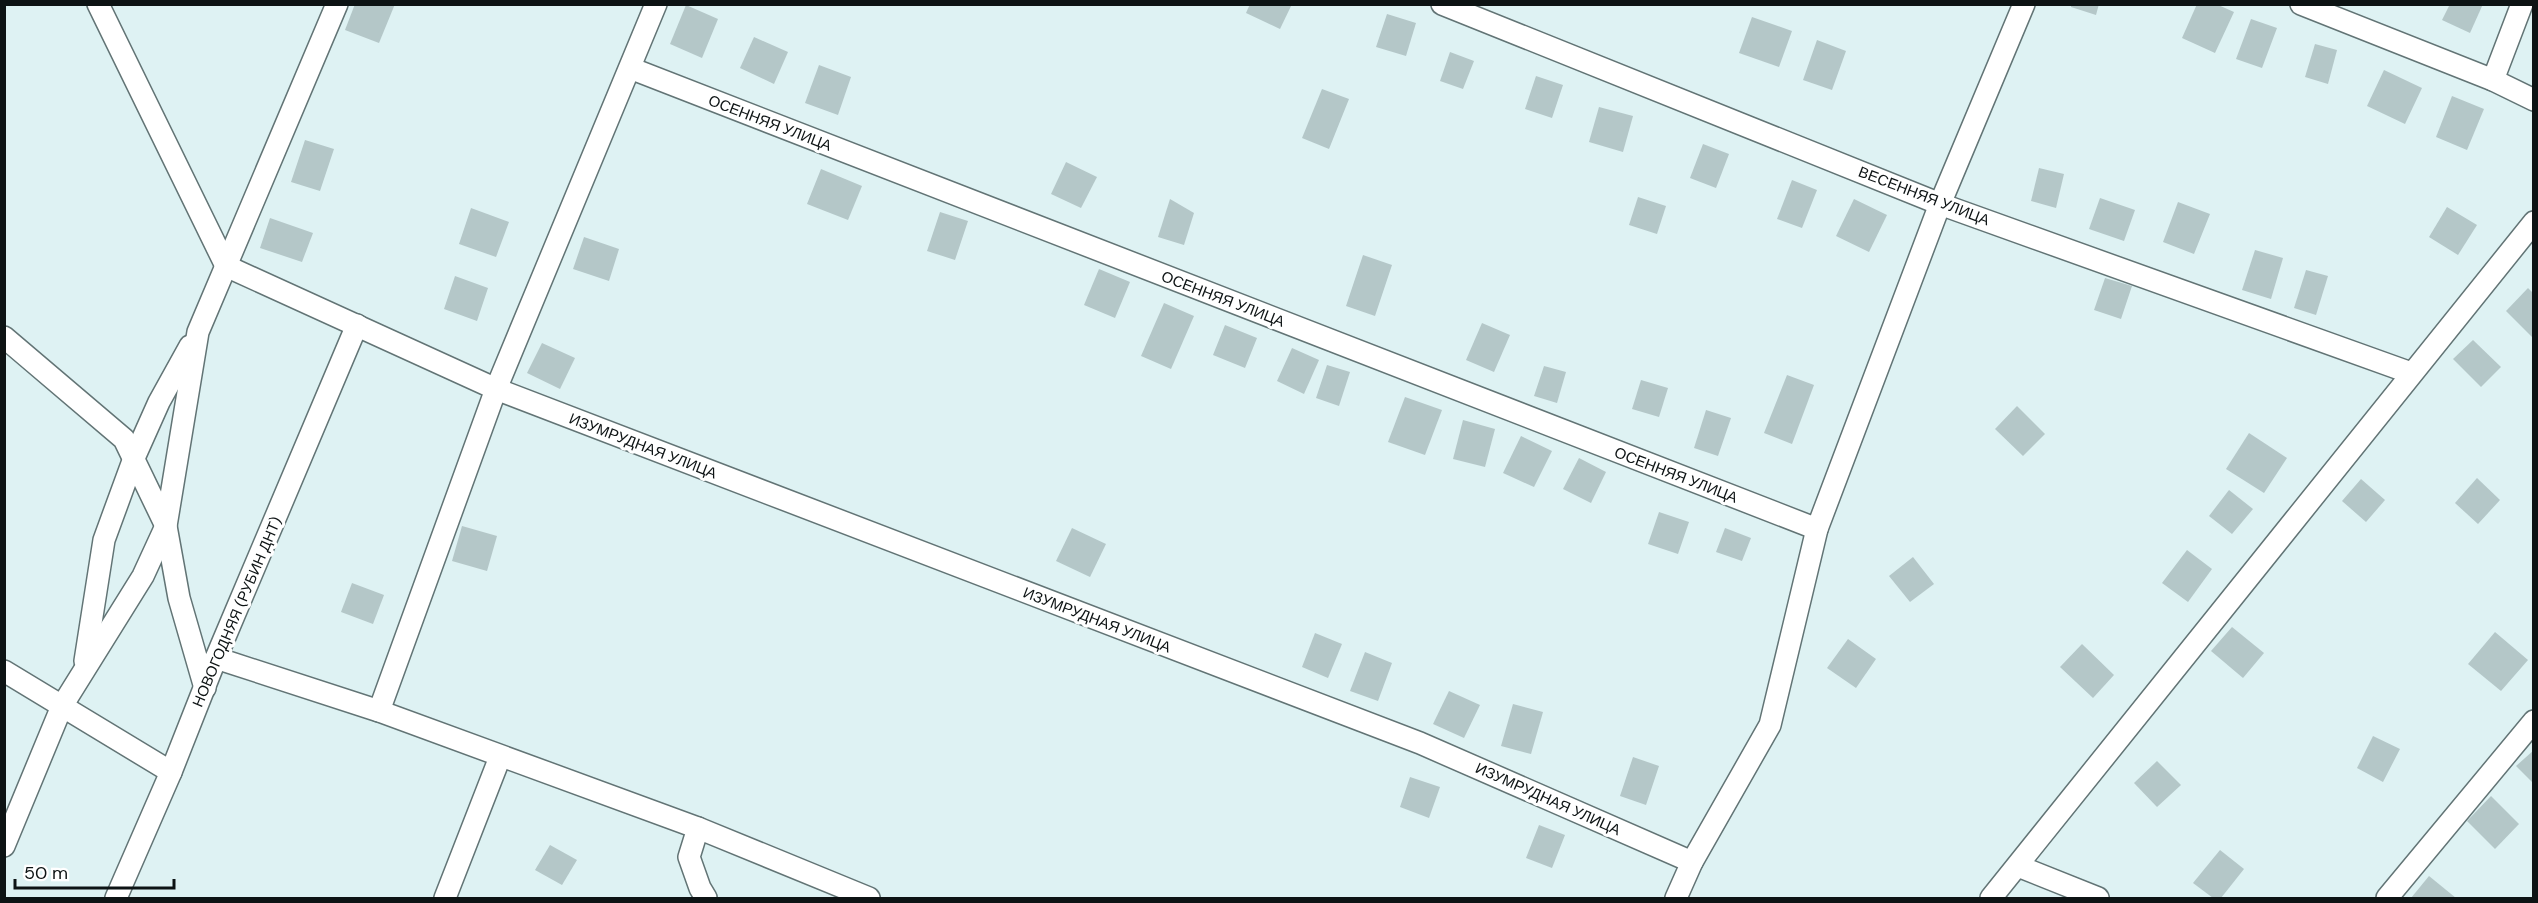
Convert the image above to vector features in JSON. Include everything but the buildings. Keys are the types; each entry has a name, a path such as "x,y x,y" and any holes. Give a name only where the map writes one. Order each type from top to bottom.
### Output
{"street":[{"path":"98,4 226,266"},
{"path":"83,672 104,540 134,458 159,402 198,332 337,4"},
{"path":"379,711 496,389 656,4"},
{"name":"ВЕСЕННЯЯ УЛИЦА","path":"1442,4 1940,204 2411,373"},
{"path":"1676,898 1692,862 1770,725 1816,529 1940,204 2024,4"},
{"path":"2301,4 2493,80 2534,100"},
{"path":"2493,80 2522,4"},
{"name":"ОСЕННЯЯ УЛИЦА","path":"630,68 1816,529"},
{"path":"1991,898 2534,222"},
{"name":"ИЗУМРУДНАЯ УЛИЦА","path":"226,266 496,389 1420,743 1692,862"},
{"name":"НОВОГОДНЯЯ (РУБИН ДНТ)","path":"116,898 171,772 216,658 357,325"},
{"path":"4,846 62,706 143,576 166,526 198,332"},
{"path":"4,337 124,440 166,526 179,598 205,688"},
{"path":"216,658 379,711 698,828 869,898"},
{"path":"4,671 171,772"},
{"path":"2387,898 2534,721"},
{"path":"445,898 500,757"},
{"path":"698,828 689,857 706,898"},
{"path":"2018,866 2098,898"}]}
